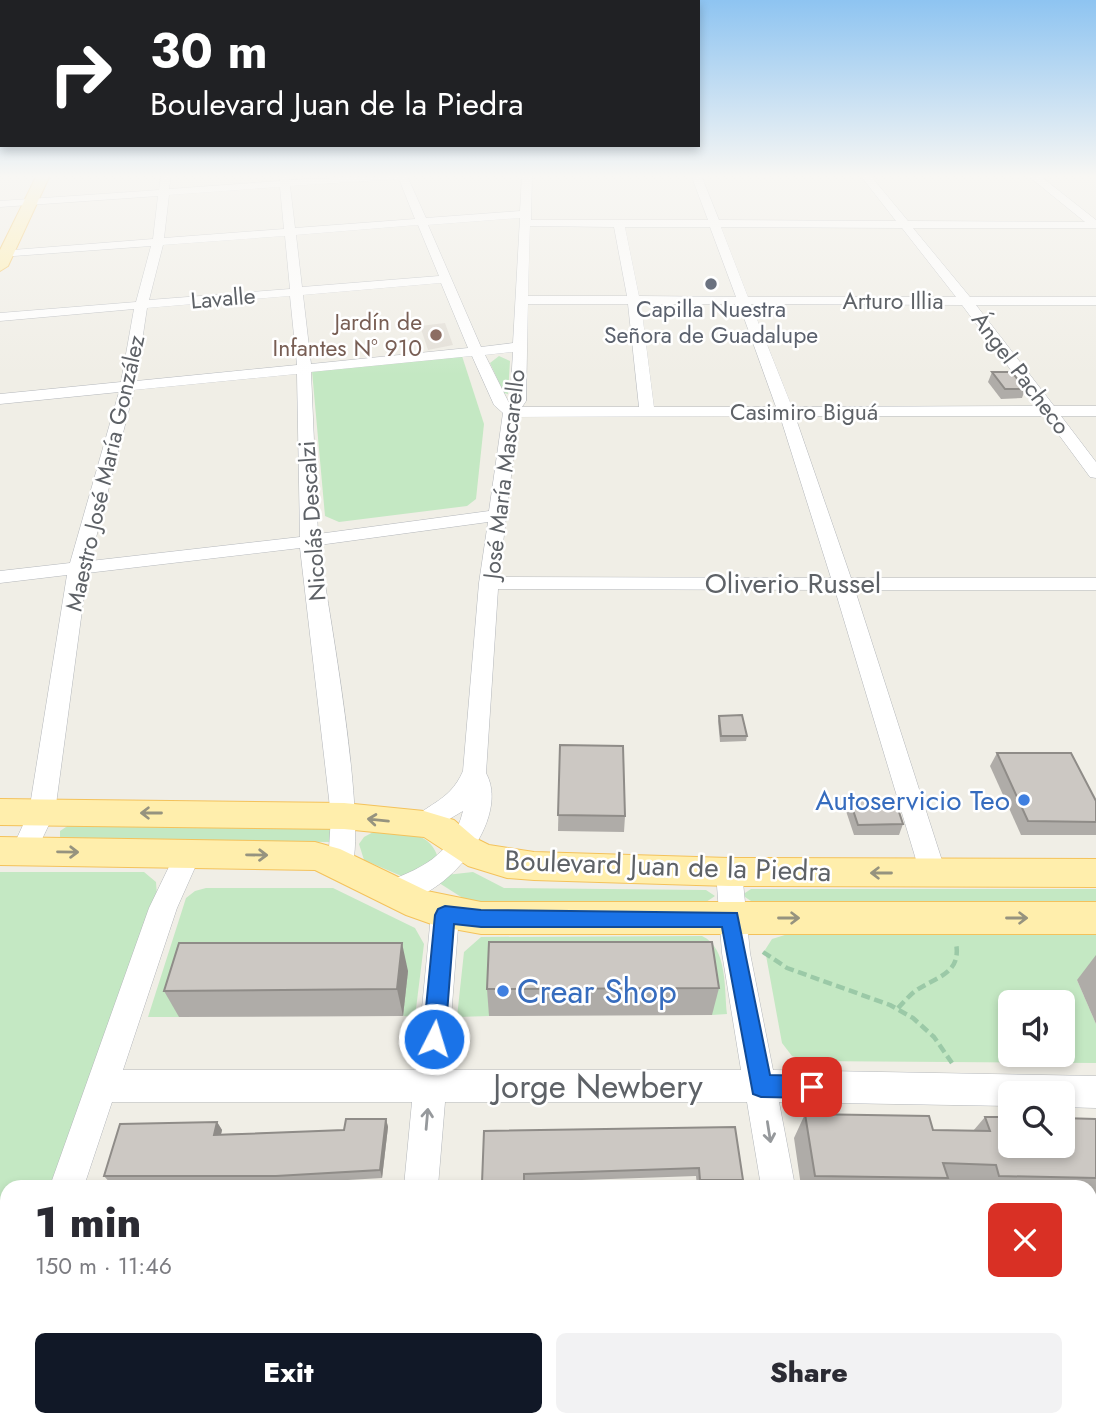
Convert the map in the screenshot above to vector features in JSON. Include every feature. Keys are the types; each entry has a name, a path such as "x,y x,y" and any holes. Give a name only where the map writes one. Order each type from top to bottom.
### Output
{"main road":[{"path":"2,258 11,242"},
{"name":"Boulevard Juan de la Piedra","path":"0,812 344,816 424,824 442,829 463,848 507,864 729,872 1096,873"},
{"name":"Boulevard Juan de la Piedra","path":"12,851 315,856 341,865 390,892 445,915 481,918 1096,918"}],"street":[{"name":"Maestro José María González","path":"12,851 42,812 78,569 128,386 141,304 158,242"},
{"path":"2,258 164,242"},
{"name":"Nicolás Descalzi","path":"291,242 304,366 309,541 344,816 341,865"},
{"path":"430,242 502,405 512,412"},
{"name":"José María Mascarello","path":"463,848 473,829 479,788 475,771 489,583 512,412 518,401 525,242"},
{"path":"622,242 634,301 648,411"},
{"path":"720,242 786,412 843,583 933,873"},
{"name":"Ángel Pacheco","path":"918,242 967,302 1096,473"},
{"name":"Lavalle","path":"0,317 445,279"},
{"name":"Arturo Illia","path":"522,300 1096,301"},
{"path":"0,399 304,366 519,348"},
{"name":"Casimiro Biguá","path":"512,412 1096,411"},
{"path":"0,577 309,541 497,515"},
{"name":"Oliverio Russel","path":"489,583 1096,584"},
{"path":"424,824 449,810 466,795 475,771"},
{"path":"390,892 412,888 427,880 463,848"},
{"path":"69,1180 163,908 188,854"},
{"path":"729,872 731,919 777,1180"},
{"path":"422,1180 445,915"},
{"name":"Jorge Newbery","path":"101,1086 761,1086 966,1089 1093,1098"}],"path":[{"path":"898,1008 916,991 939,981 950,972 959,952 955,939"},
{"path":"763,952 776,962 808,977 869,995 898,1008 916,1020 949,1056 966,1089"}],"shaded area":[{"name":"Jardín de Infantes N° 910","path":"445,323 453,345 428,350 420,326"}],"green space":[{"path":"462,356 484,424 476,499 467,506 339,522 325,516 312,371"},
{"path":"499,356 510,361 508,394 504,393 490,363"},
{"path":"334,822 336,842 65,840 60,837 60,831 72,823"},
{"path":"377,830 403,832 427,841 437,855 434,863 406,878 364,860 359,844 364,837"},
{"path":"0,872 144,872 156,882 157,896 59,1180 0,1180"},
{"path":"473,872 504,888 706,890 715,896 706,902 469,902 436,881 446,875"},
{"path":"206,888 333,888 415,928 424,944 415,1017 403,1016 407,971 193,971 179,1017 148,1017 186,898 195,891"},
{"path":"751,889 1096,889 1096,903 754,903 742,895"},
{"path":"1096,932 1096,980 1077,980 1096,1024 1096,1063 1075,1063 1075,990 998,990 998,1062 806,1061 792,1056 782,1043 765,950 772,939 788,934"},
{"path":"702,936 710,942 721,959 727,1014 712,1015 492,970 489,1016 457,1017 464,952 481,937"}],"building":[{"path":"992,372 1012,372 1025,389 1005,389"},
{"path":"742,715 747,736 721,736 719,716"},
{"path":"560,745 623,746 625,816 558,815"},
{"path":"997,753 1071,753 1096,801 1096,822 1028,821"},
{"path":"895,800 903,824 858,825 850,801"},
{"path":"489,942 712,942 719,988 487,989"},
{"path":"179,943 402,943 397,989 164,991"},
{"path":"805,1114 929,1116 933,1130 990,1131 985,1117 998,1117 998,1158 1075,1158 1075,1118 1096,1119 1096,1178 999,1176 996,1165 943,1163 948,1178 815,1176"},
{"path":"346,1119 386,1119 380,1170 276,1176 104,1176 120,1124 217,1122 214,1135 344,1130"},
{"path":"735,1127 743,1180 700,1180 699,1168 524,1174 524,1180 482,1180 484,1131"}],"place":[{"name":"Capilla Nuestra Señora de Guadalupe","path":"711,284"},
{"name":"Jardín de Infantes N° 910","path":"436,335"},
{"name":"Autoservicio Teo","path":"1024,800"},
{"name":"Crear Shop","path":"503,991"}],"route":[{"path":"434,1039 445,915 481,918 731,919 761,1086 812,1087"}]}
